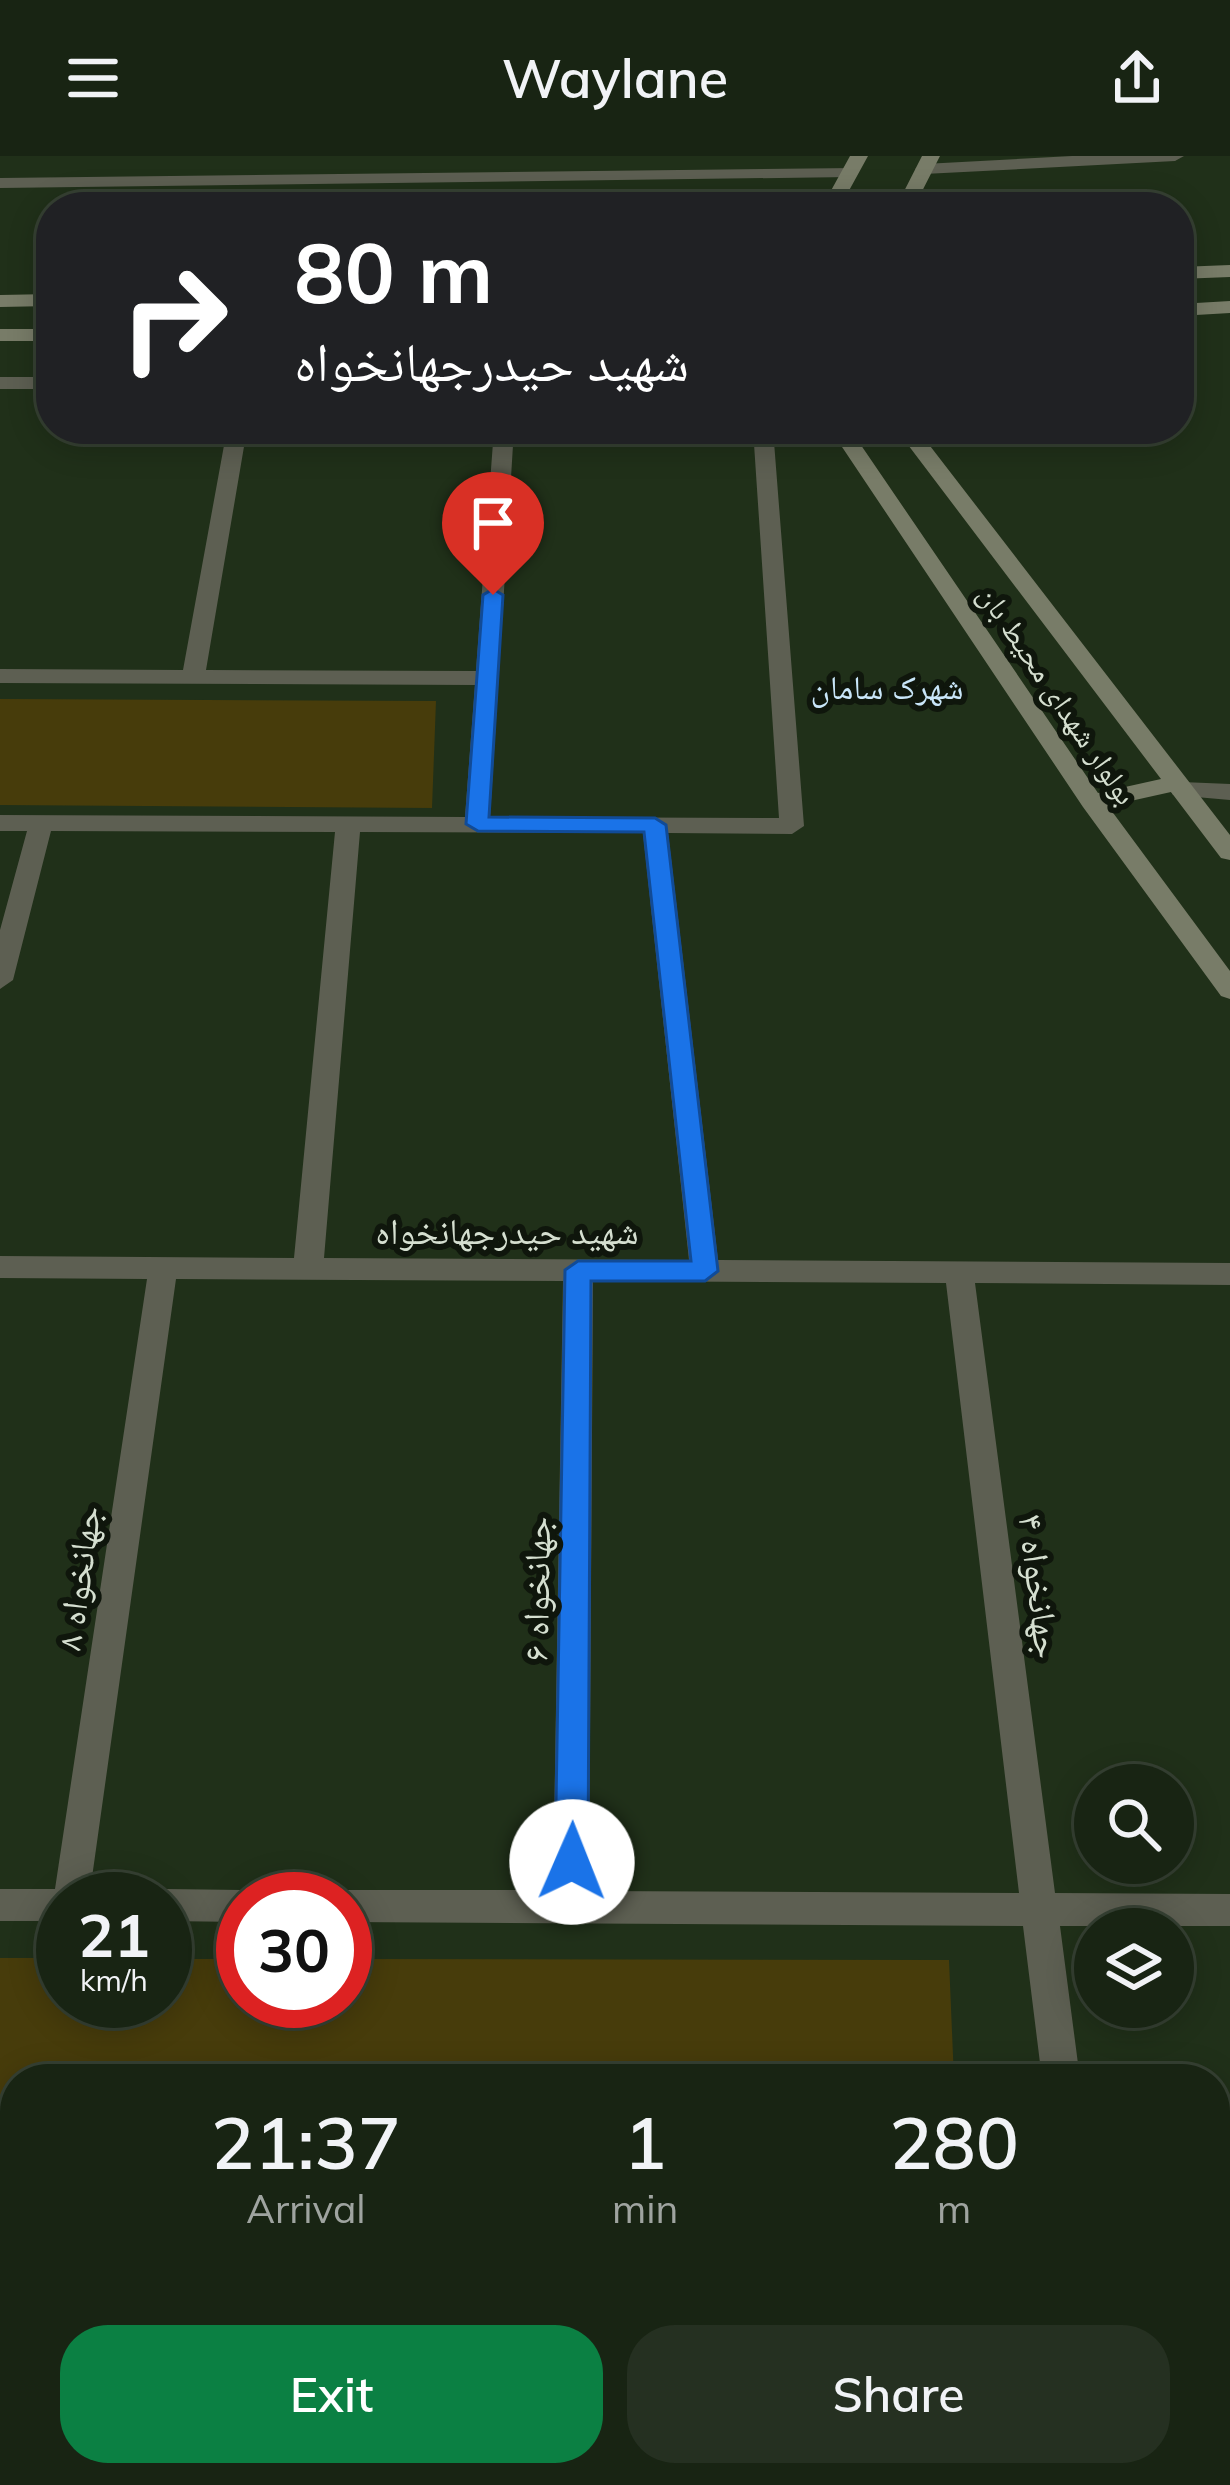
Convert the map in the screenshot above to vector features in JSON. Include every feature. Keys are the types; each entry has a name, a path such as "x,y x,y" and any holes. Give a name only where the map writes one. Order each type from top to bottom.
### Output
{"street":[{"path":"913,192 928,162 1175,156"},
{"path":"0,183 190,181 550,166 855,164 839,192"},
{"path":"188,192 190,181"},
{"path":"1194,272 1230,271"},
{"path":"0,301 36,300"},
{"path":"1194,309 1230,307"},
{"path":"0,335 36,334"},
{"path":"0,383 36,383"},
{"path":"193,676 234,444"},
{"path":"478,824 503,444"},
{"path":"0,823 792,826 764,444"},
{"name":"بولوار شهدای محیط بان","path":"850,444 1092,802 1230,990"},
{"name":"بولوار شهدای محیط بان","path":"918,444 1230,852"},
{"path":"0,676 487,678"},
{"path":"1092,802 1180,786 1230,792"},
{"path":"0,980 41,823"},
{"path":"308,1269 348,824"},
{"path":"655,825 705,1271"},
{"name":"شهید حیدرجهانخواه","path":"0,1267 1230,1274"},
{"name":"جهانخواه ۸","path":"75,1872 163,1268"},
{"name":"جهانخواه ۶","path":"571,1908 578,1270"},
{"name":"جهانخواه ۴","path":"959,1272 1059,2064"},
{"path":"0,1905 36,1905"},
{"path":"372,1906 1230,1910"}],"shaded area":[{"path":"0,699 436,701 432,808 0,805"},
{"path":"0,1958 36,1958 36,2028 192,2028 192,1959 216,1959 216,2028 372,2028 372,1959 949,1960 953,2064 0,2064"}],"district":[{"name":"شهرک سامان","path":"887,687"}],"route":[{"path":"493,595 478,824 655,825 705,1271 578,1270 572,1862"}]}
